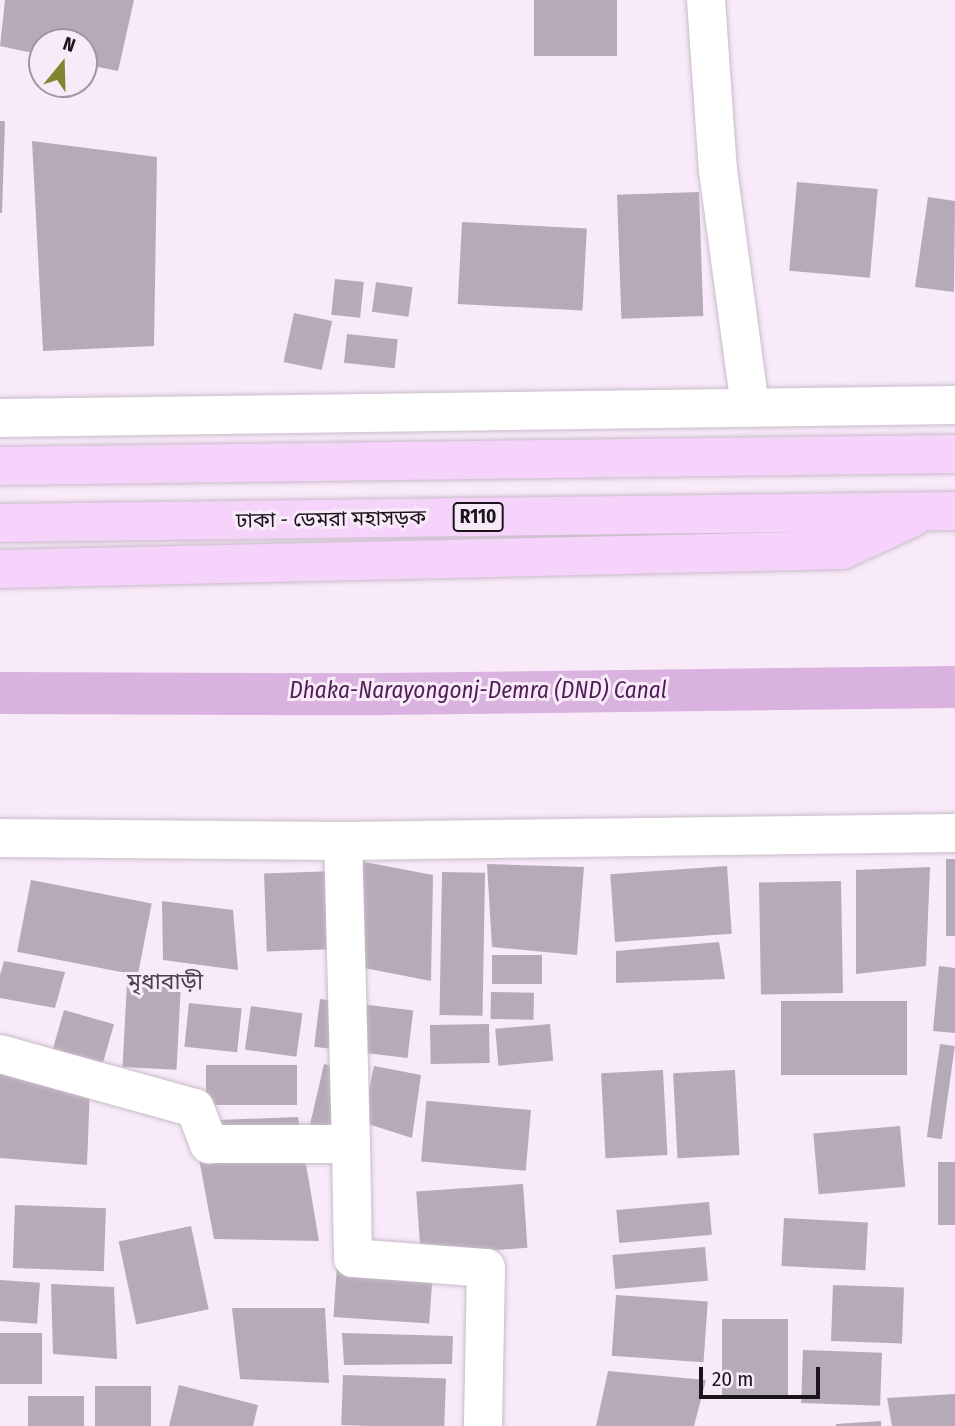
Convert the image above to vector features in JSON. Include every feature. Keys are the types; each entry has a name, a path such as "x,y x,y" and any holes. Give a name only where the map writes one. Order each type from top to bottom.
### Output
{"main road":[{"path":"0,466 955,454"},
{"path":"0,569 842,550 941,511"},
{"name":"ঢাকা - ডেমরা মহাসড়ক","path":"0,523 941,511"}],"street":[{"path":"706,0 718,170 750,408"},
{"path":"0,418 955,405"},
{"path":"0,838 343,841 955,833"},
{"path":"343,841 353,1258 486,1268 483,1426"},
{"path":"0,1054 195,1108 209,1144 351,1144"}],"building":[{"path":"5,0 134,0 118,71 98,67 98,28 28,28 28,52 0,46"},
{"path":"534,0 617,0 617,56 534,56"},
{"path":"0,121 5,121 2,213 0,213"},
{"path":"32,141 157,157 154,346 43,351"},
{"path":"797,182 878,189 870,278 789,271"},
{"path":"699,192 703,316 621,319 617,195"},
{"path":"928,197 955,201 954,292 915,287"},
{"path":"462,222 587,229 583,310 458,304"},
{"path":"335,279 364,282 360,318 331,315"},
{"path":"376,282 413,287 408,317 372,312"},
{"path":"294,313 332,321 322,370 284,362"},
{"path":"347,334 398,339 395,368 344,363"},
{"path":"946,859 955,859 955,936 946,936"},
{"path":"354,860 433,875 431,981 354,966"},
{"path":"487,864 584,867 577,955 492,947"},
{"path":"727,866 732,934 615,942 610,874"},
{"path":"930,867 926,966 856,974 856,870"},
{"path":"336,871 339,949 267,951 264,874"},
{"path":"442,872 485,873 482,1016 440,1015"},
{"path":"31,880 152,903 138,975 17,952"},
{"path":"841,881 843,993 761,994 759,882"},
{"path":"162,901 233,910 238,970 163,960"},
{"path":"719,942 725,979 616,983 616,951"},
{"path":"492,955 542,955 542,984 492,984"},
{"path":"4,961 65,972 55,1008 0,998 0,975"},
{"path":"939,966 955,968 955,1033 933,1031"},
{"path":"127,982 181,985 176,1070 123,1067"},
{"path":"491,992 534,993 534,1020 491,1019"},
{"path":"320,999 413,1010 407,1058 314,1047"},
{"path":"781,1001 907,1001 907,1075 781,1075"},
{"path":"189,1003 242,1009 237,1052 184,1047"},
{"path":"251,1006 302,1013 296,1057 245,1050"},
{"path":"64,1010 114,1024 101,1070 51,1056"},
{"path":"489,1024 490,1063 431,1064 430,1025"},
{"path":"550,1024 553,1061 498,1066 495,1029"},
{"path":"940,1044 955,1046 942,1139 927,1137"},
{"path":"324,1064 359,1072 338,1165 303,1157"},
{"path":"206,1065 297,1065 297,1105 206,1105"},
{"path":"374,1066 421,1075 412,1138 362,1122"},
{"path":"663,1070 667,1155 606,1158 601,1073"},
{"path":"735,1070 739,1155 678,1158 673,1073"},
{"path":"0,1072 90,1086 87,1165 0,1158"},
{"path":"426,1101 531,1110 526,1171 421,1162"},
{"path":"298,1117 319,1241 214,1239 192,1121"},
{"path":"900,1126 905,1187 819,1194 813,1134"},
{"path":"938,1162 955,1162 955,1225 938,1225"},
{"path":"523,1184 527,1248 421,1255 416,1191"},
{"path":"709,1202 712,1235 619,1243 616,1210"},
{"path":"15,1205 106,1208 104,1271 13,1268"},
{"path":"784,1218 868,1222 865,1270 781,1266"},
{"path":"191,1226 209,1309 136,1325 119,1241"},
{"path":"705,1247 708,1281 615,1289 612,1255"},
{"path":"337,1266 433,1273 429,1324 333,1317"},
{"path":"0,1280 40,1283 37,1324 0,1321"},
{"path":"51,1284 114,1287 117,1359 53,1354"},
{"path":"833,1285 904,1287 902,1343 831,1341"},
{"path":"616,1295 708,1301 704,1362 612,1356"},
{"path":"232,1308 325,1308 329,1383 240,1379"},
{"path":"722,1319 788,1319 788,1395 722,1395"},
{"path":"0,1333 42,1333 42,1384 0,1384"},
{"path":"342,1333 453,1336 452,1364 344,1365"},
{"path":"803,1350 882,1353 880,1406 801,1403"},
{"path":"608,1371 706,1380 694,1426 596,1426"},
{"path":"343,1375 446,1379 444,1426 341,1425"},
{"path":"179,1385 258,1405 253,1426 169,1426"},
{"path":"95,1386 151,1386 151,1426 95,1426"},
{"path":"955,1394 955,1426 892,1426 887,1398"},
{"path":"28,1396 84,1396 84,1426 28,1426"},
{"path":"881,1421 881,1426 836,1426 836,1424"}],"waterway":[{"name":"Dhaka-Narayongonj-Demra (DND) Canal","path":"0,693 380,694 955,687"}],"district":[{"name":"মৃধাবাড়ী","path":"165,981"}]}
